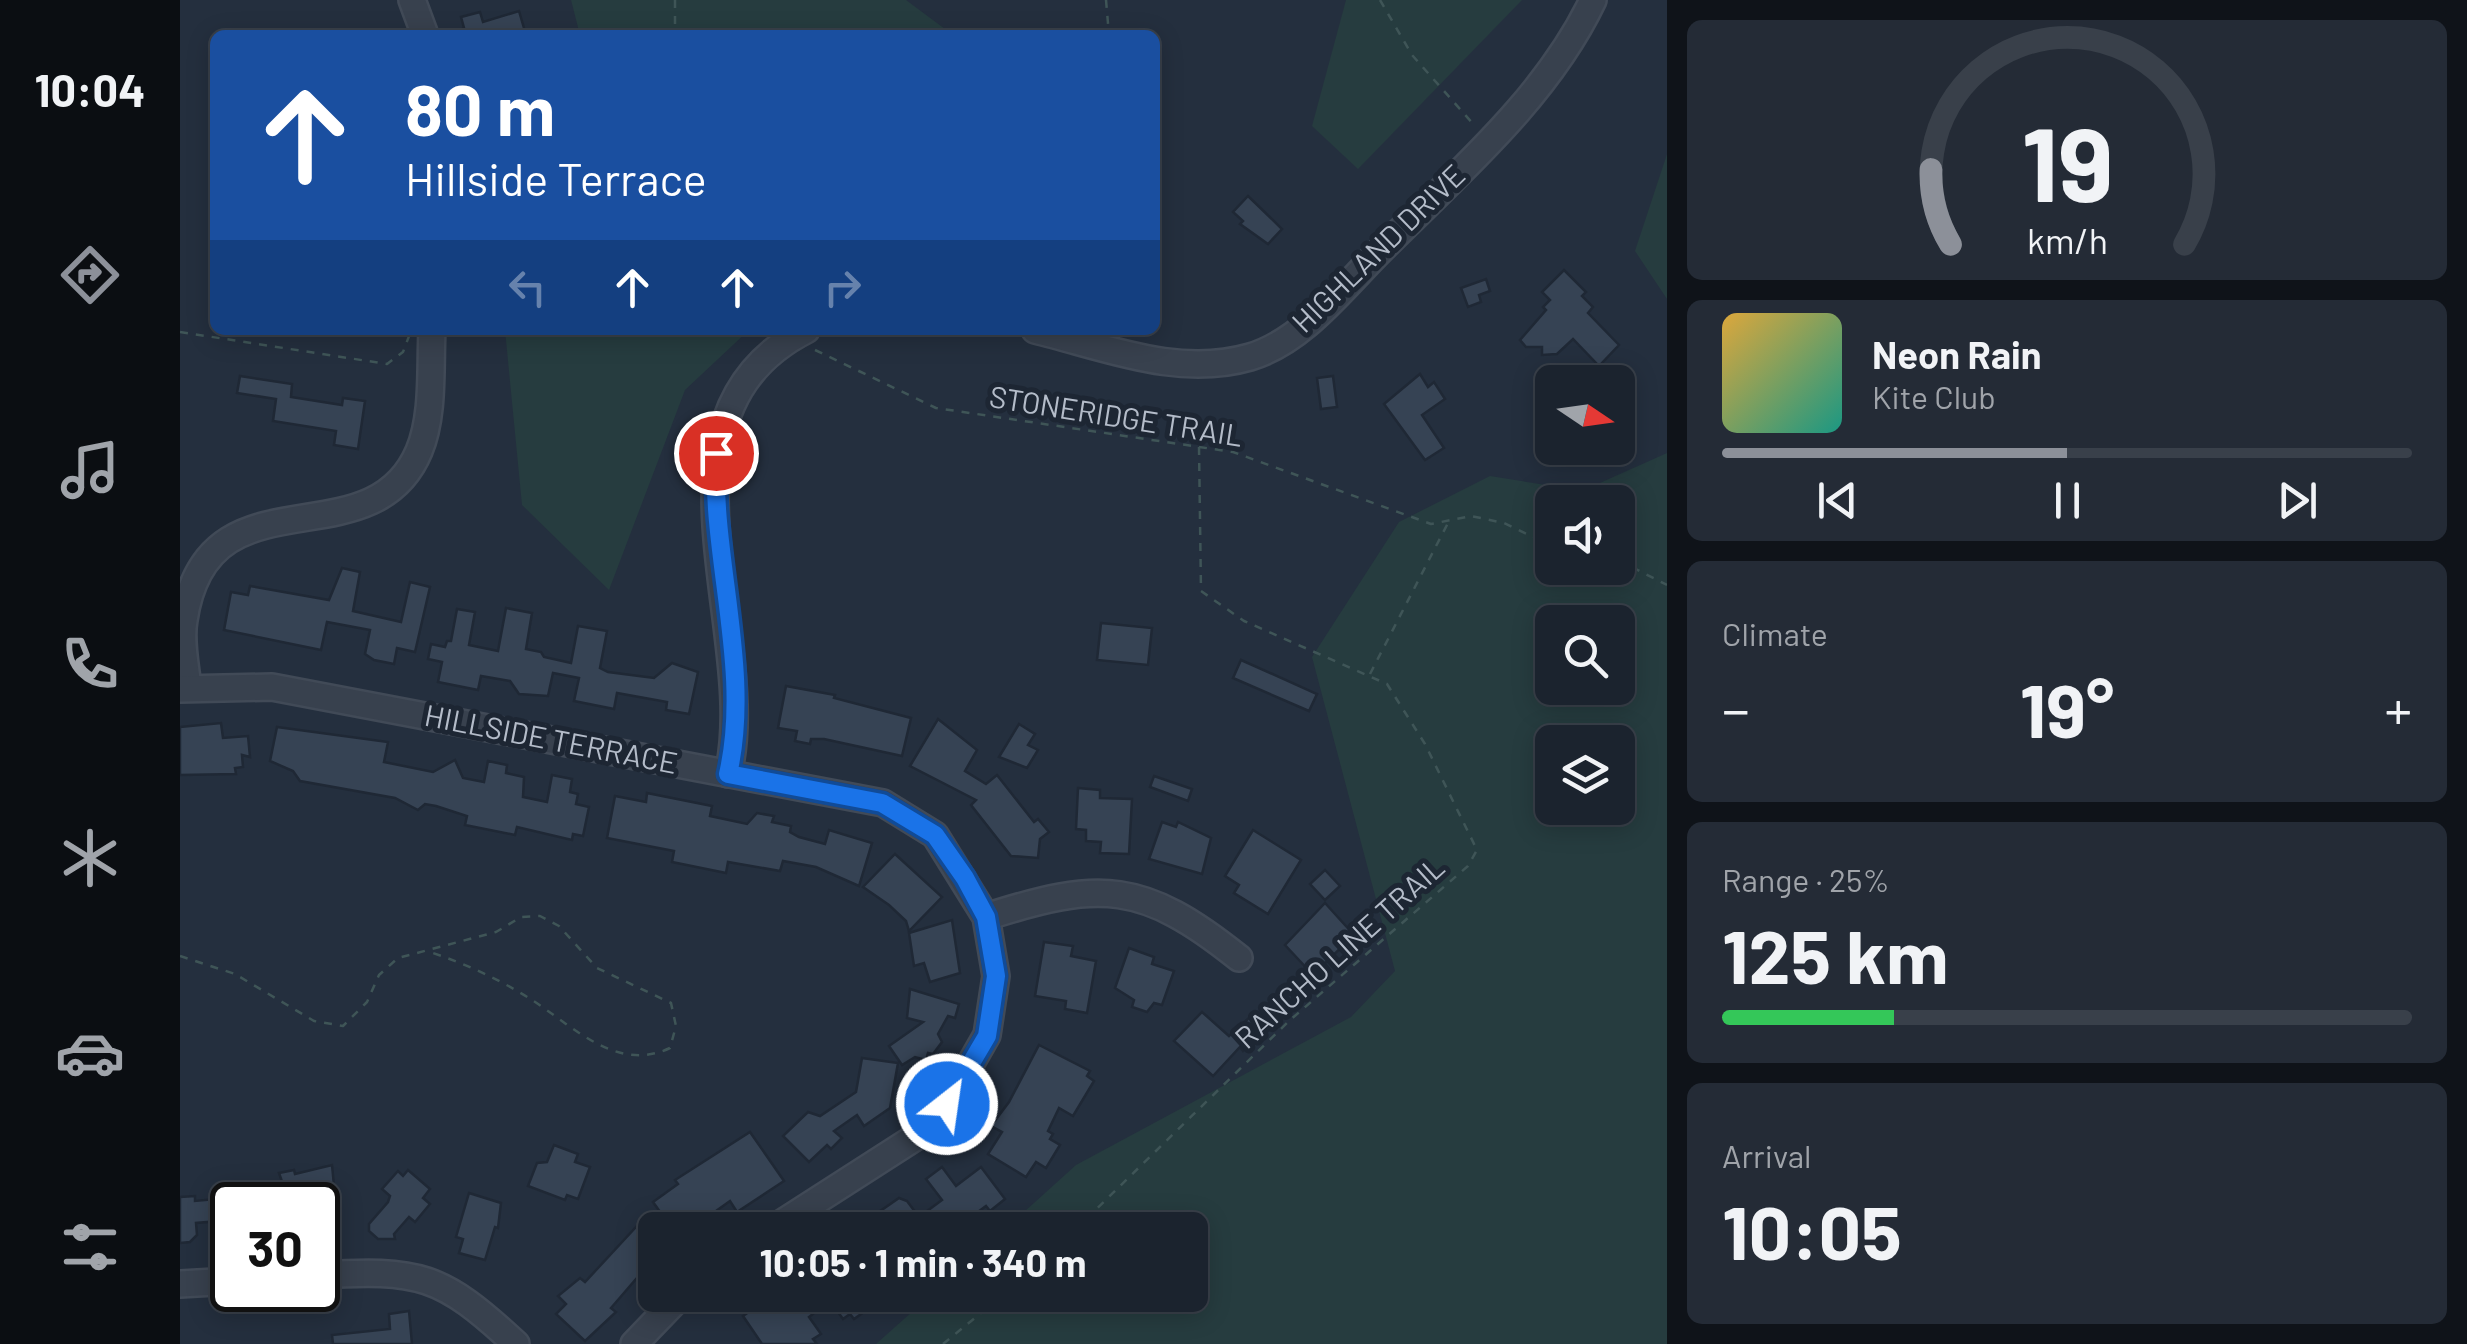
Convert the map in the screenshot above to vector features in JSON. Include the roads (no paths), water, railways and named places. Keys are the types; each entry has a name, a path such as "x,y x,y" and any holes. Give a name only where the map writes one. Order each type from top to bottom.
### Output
{"street":[{"path":"412,0 423,30"},
{"name":"HIGHLAND DRIVE","path":"1055,335 1184,367 1251,357 1299,332 1491,140 1559,58 1594,0"},
{"path":"184,689 183,622 192,586 210,556 260,524 346,513 369,503 409,470 427,419 432,335"},
{"path":"728,774 736,714 713,508 716,453 730,411 752,374 797,335"},
{"name":"HILLSIDE TERRACE","path":"184,689 272,688 882,803 935,835 986,917"},
{"path":"800,1212 922,1133 947,1104 987,1036 996,976 986,917 1056,894 1114,893 1170,910 1198,925 1239,958"},
{"path":"340,1274 390,1271 452,1289 516,1344"},
{"path":"180,1284 210,1282"},
{"path":"634,1344 665,1312"}]}
